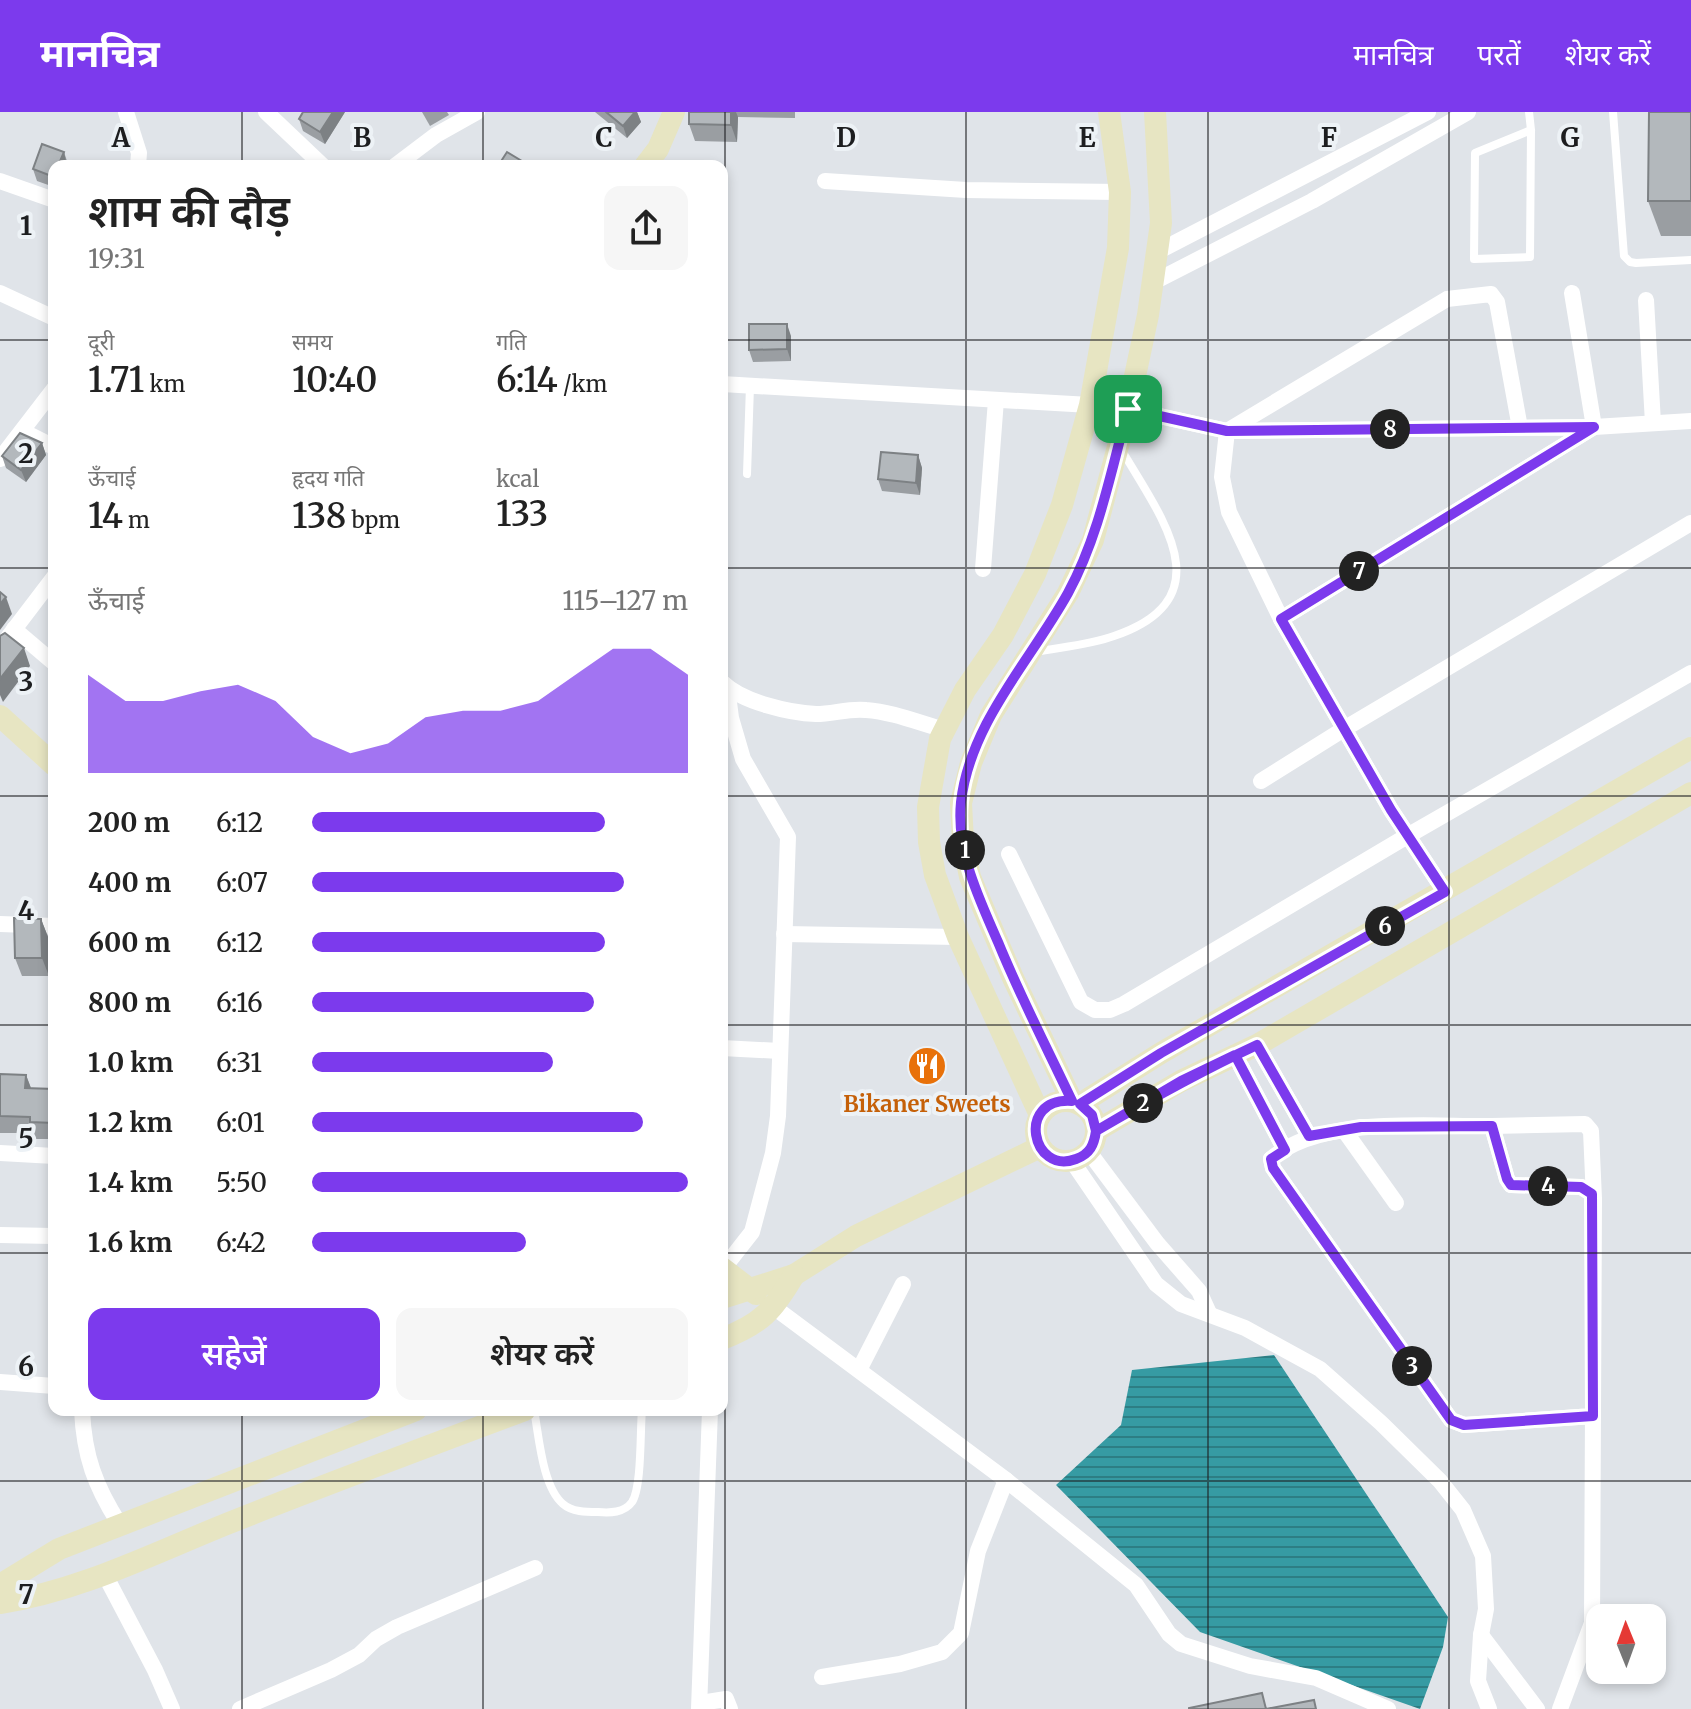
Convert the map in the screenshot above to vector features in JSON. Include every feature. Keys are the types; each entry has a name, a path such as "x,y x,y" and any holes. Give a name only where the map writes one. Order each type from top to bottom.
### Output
{"street":[{"path":"126,112 138,160"},
{"path":"266,112 317,160"},
{"path":"403,160 436,135 477,112"},
{"path":"650,160 658,149 674,112"},
{"path":"1040,1115 958,937 935,875 929,842 928,807 940,739 965,690 1003,635 1035,574 1062,505 1090,405 1118,248 1120,192 1109,112"},
{"path":"1155,112 1161,223 1128,409 1093,540 1068,593 991,715 971,763 961,803 963,841 970,877 1013,978 1076,1102 1092,1115 1086,1148 1156,1284 1181,1304 1245,1328 1320,1369 1440,1481 1463,1510 1483,1556 1486,1609 1478,1681 1485,1707"},
{"path":"1157,252 1428,112"},
{"path":"1152,283 1312,201 1468,112"},
{"path":"0,181 48,198"},
{"path":"825,181 966,190 1120,192"},
{"path":"0,293 48,315"},
{"path":"1572,293 1594,427"},
{"path":"1227,431 1447,299 1491,294 1497,302 1520,428"},
{"path":"1646,300 1653,423"},
{"path":"728,384 1090,405 1128,409 1227,431 1594,427 1691,421"},
{"path":"0,459 48,397"},
{"path":"983,569 996,400"},
{"path":"1281,619 1594,427"},
{"path":"22,431 48,444"},
{"path":"1227,431 1222,477 1229,512 1281,619 1391,810 1445,892"},
{"path":"1261,781 1691,523"},
{"path":"0,648 48,585"},
{"path":"14,629 48,658"},
{"path":"1009,854 1081,1002 1095,1010 1110,1010 1156,987 1409,835 1691,673"},
{"path":"728,689 748,699 796,711 817,714 863,709 945,730"},
{"path":"728,704 743,759 788,837 778,1116 752,1232 728,1261"},
{"path":"0,716 48,760"},
{"path":"1691,748 1076,1102 1050,1104 1040,1115 1035,1129 1040,1147 1053,1159 1086,1148 1181,1081 1257,1045 1691,793"},
{"path":"0,924 48,926"},
{"path":"784,934 958,937"},
{"path":"1257,1045 1309,1136"},
{"path":"728,1048 780,1051"},
{"path":"1235,1055 1285,1150"},
{"path":"1560,1709 1592,1623 1593,1416 1594,1200 1591,1131 1585,1124 1361,1127 1309,1136 1271,1159 1273,1168 1451,1420 1464,1425 1593,1416"},
{"path":"1492,1126 1509,1183 1581,1187 1588,1189 1594,1200"},
{"path":"1344,1130 1396,1203"},
{"path":"728,1296 794,1275 856,1236 1040,1147"},
{"path":"1086,1148 1157,1243 1199,1291 1209,1313"},
{"path":"0,1153 48,1156"},
{"path":"0,1235 48,1236"},
{"path":"728,1273 1006,1480 1136,1585 1169,1634 1181,1644 1250,1666 1316,1678 1388,1709"},
{"path":"728,1337 750,1329 775,1308 794,1275"},
{"path":"859,1370 903,1284"},
{"path":"0,1382 48,1386"},
{"path":"83,1416 87,1460 107,1505 120,1525"},
{"path":"0,1585 59,1549 401,1416"},
{"path":"0,1603 28,1599 86,1582 509,1416"},
{"path":"710,1416 700,1706 726,1699 730,1709"},
{"path":"822,1677 914,1660 942,1652 952,1643 961,1633 978,1551 1006,1480"},
{"path":"240,1709 359,1655 376,1639 397,1627 535,1568"},
{"path":"104,1573 172,1709"},
{"path":"1481,1635 1537,1709"}],"lane":[{"path":"1529,112 1531,130 1530,257 1474,259 1475,153 1531,130"},
{"path":"1613,112 1624,256 1636,263 1691,260"},
{"path":"747,474 750,386"},
{"path":"1030,654 1111,637 1141,626 1171,599 1176,580 1176,561 1171,542 1160,515 1118,445"},
{"path":"535,1416 545,1471 555,1494 564,1505 580,1511 604,1513 617,1512 630,1505 637,1491 642,1416"}],"water":[{"path":"1274,1355 1448,1617 1443,1647 1420,1709 1200,1632 1056,1485 1121,1425 1132,1370"}],"building":[{"path":"303,112 333,112 320,132 299,119"},
{"path":"606,112 635,112 623,126"},
{"path":"689,112 731,112 731,125 689,124"},
{"path":"1649,112 1691,112 1691,201 1648,201"},
{"path":"42,144 64,152 61,160 48,160 48,175 33,169"},
{"path":"507,152 520,160 502,160"},
{"path":"749,324 787,324 787,349 749,350"},
{"path":"20,433 42,443 21,470 2,456"},
{"path":"881,452 918,455 916,483 878,479"},
{"path":"5,633 24,648 0,679 0,636"},
{"path":"14,918 41,919 42,958 15,958"},
{"path":"0,1074 26,1075 25,1088 48,1089 48,1123 30,1122 30,1117 0,1116"},
{"path":"1262,1693 1266,1709 1189,1709 1189,1708"},
{"path":"1314,1700 1316,1709 1266,1709"}],"place":[{"name":"Bikaner Sweets","path":"927,1066"}],"route":[{"path":"1128,409 1093,540 1068,593 991,715 971,763 961,803 963,841 970,877 1013,978 1072,1101 1057,1102 1044,1109 1036,1122 1036,1139 1053,1159 1079,1159 1093,1146 1096,1131 1181,1081 1235,1055 1285,1150 1271,1159 1273,1168 1451,1420 1464,1425 1593,1416 1592,1194 1581,1187 1511,1185 1492,1126 1361,1127 1309,1136 1257,1045 1235,1055 1181,1081 1096,1131 1092,1115 1080,1104 1161,1053 1445,892 1391,810 1281,619 1594,427 1227,431 1128,409"}]}
